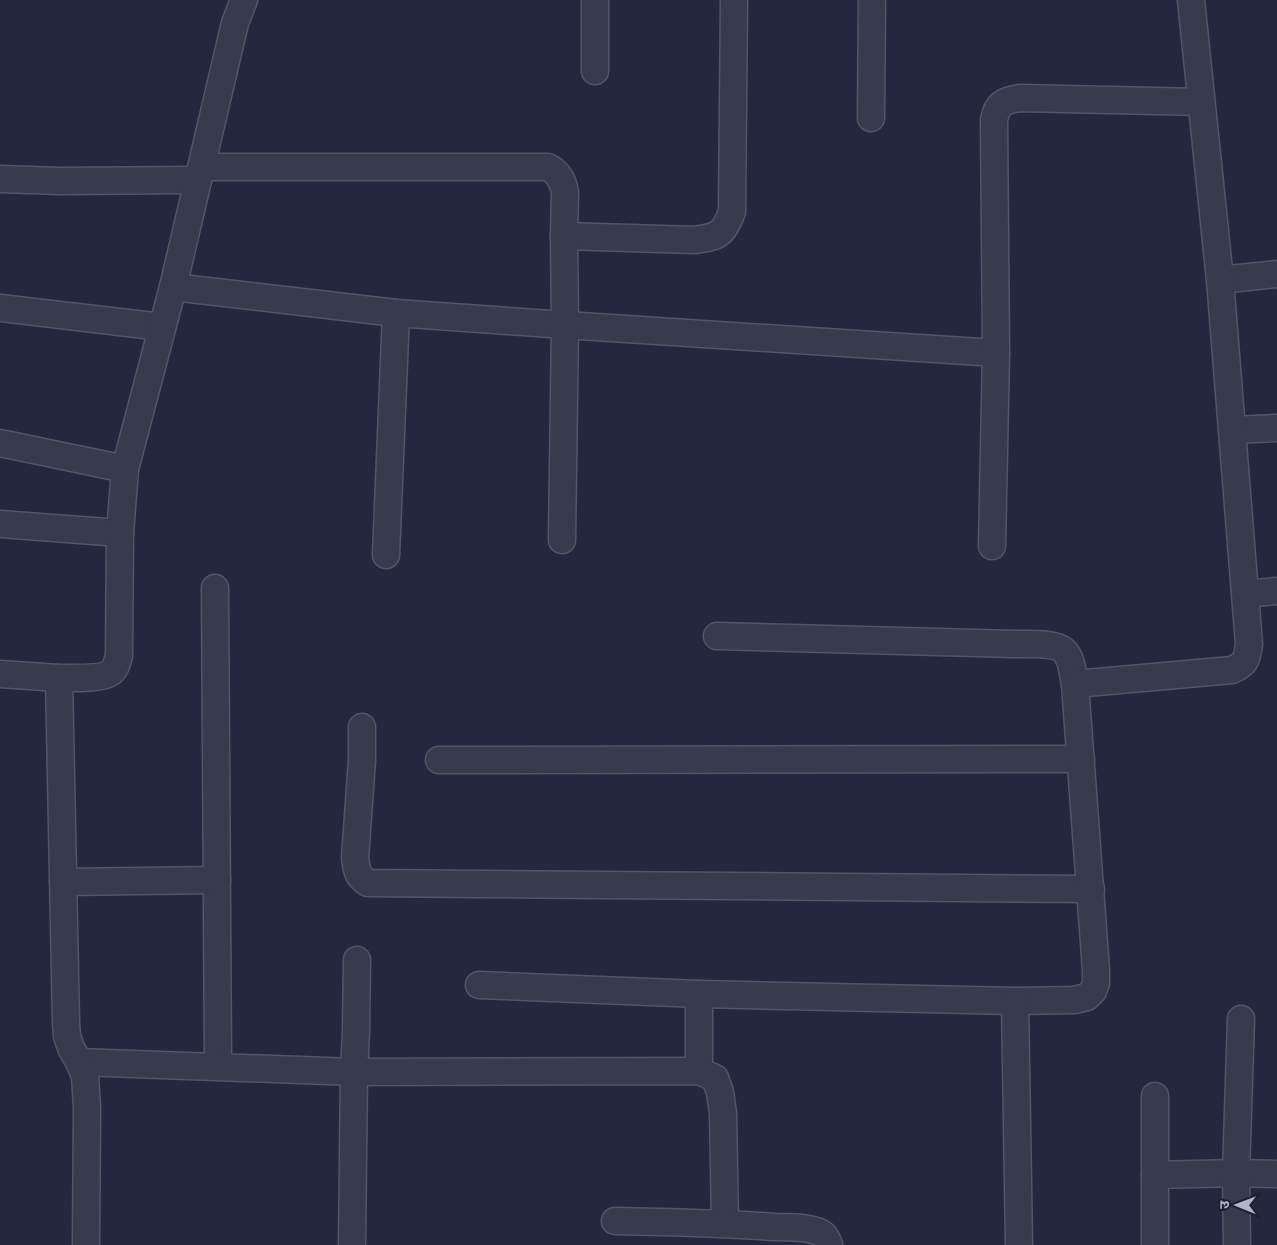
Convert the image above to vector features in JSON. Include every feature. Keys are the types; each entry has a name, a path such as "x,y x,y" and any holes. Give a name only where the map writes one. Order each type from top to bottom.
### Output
{"street":[{"path":"0,674 59,678 101,676 111,673 116,667 119,656 120,532 125,469 173,287 235,23 244,0"},
{"path":"595,0 595,71"},
{"path":"564,236 694,240 719,234 727,226 732,212 734,0"},
{"path":"871,118 872,0"},
{"path":"1075,684 1232,670 1242,666 1247,657 1249,644 1246,594 1220,280 1191,0"},
{"path":"992,546 996,353 994,120 996,110 1002,103 1010,99 1020,98 1201,102"},
{"path":"0,179 59,181 200,174 548,167 554,170 564,185 565,192 562,540"},
{"path":"1220,280 1277,274"},
{"path":"173,287 396,313 996,353"},
{"path":"0,308 162,327"},
{"path":"386,555 396,313"},
{"path":"1232,430 1277,428"},
{"path":"0,443 125,469"},
{"path":"0,524 120,532"},
{"path":"216,588 218,1066"},
{"path":"1246,594 1277,591"},
{"path":"479,985 699,994 1015,1001 1074,1000 1086,997 1093,991 1096,983 1096,970 1081,759 1075,684 1071,663 1066,653 1059,648 1048,646 1004,643 717,636"},
{"path":"59,678 67,1036 85,1076 86,1245"},
{"path":"362,727 362,760 355,858 356,868 360,877 368,883 1091,889"},
{"path":"439,760 1081,759"},
{"path":"63,882 217,880"},
{"path":"352,1245 357,960"},
{"path":"699,994 699,1071"},
{"path":"1015,1001 1019,1245"},
{"path":"1237,1245 1236,1173 1241,1020"},
{"path":"79,1062 354,1072 699,1071 715,1078 720,1092 723,1113 725,1223"},
{"path":"1155,1096 1155,1245"},
{"path":"1155,1175 1277,1174"},
{"path":"615,1221 725,1223 811,1230 821,1233 828,1240 829,1245"}]}
